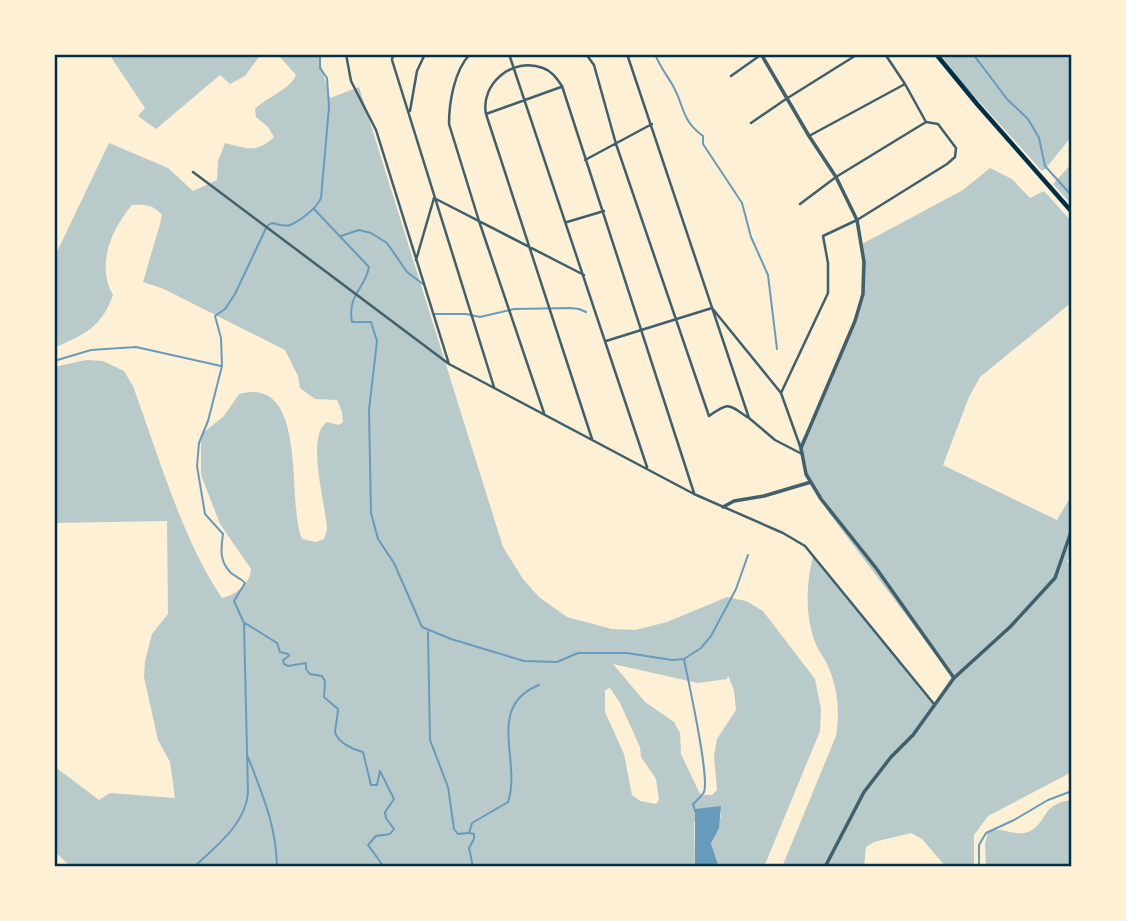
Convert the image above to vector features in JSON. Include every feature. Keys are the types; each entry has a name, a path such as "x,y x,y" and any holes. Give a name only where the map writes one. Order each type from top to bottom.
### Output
{"main road":[{"path":"936,54 1072,212"}],"street":[{"path":"346,54 351,81 376,130 449,364"},
{"path":"393,54 391,60 494,387"},
{"path":"409,113 416,71 425,54"},
{"path":"470,54 455,85 449,124 544,413"},
{"path":"509,54 647,467"},
{"path":"586,54 594,65 616,144 709,416 729,405 775,439 802,454"},
{"path":"627,54 749,418"},
{"path":"732,76 762,54 786,99 836,177 857,220 863,262 863,294 855,321 801,448"},
{"path":"751,123 858,54"},
{"path":"885,54 927,122"},
{"path":"592,439 486,114 485,98 491,84 513,68 541,67 554,75 562,86 694,494"},
{"path":"809,136 905,84"},
{"path":"486,114 562,86"},
{"path":"781,393 828,293 828,262 823,236 857,220 947,164 955,157 956,148 938,124 927,122 836,177 800,204"},
{"path":"585,160 652,124"},
{"path":"193,172 449,364 694,494 783,533 805,546 936,705"},
{"path":"416,260 434,198"},
{"path":"434,198 584,275"},
{"path":"566,222 604,211"},
{"path":"606,341 712,308"},
{"path":"712,308 781,393 801,448 806,474 811,482 954,678"},
{"path":"723,507 734,501 764,496 811,482"},
{"path":"825,867 864,792 936,705 954,678 1010,626 1055,578 1072,529"}],"shaded area":[{"path":"109,54 261,54 245,76 230,84 220,75 156,129 138,116 145,108"},
{"path":"280,54 318,54 330,98 359,87 503,547 523,579 539,597 567,617 612,629 635,630 667,622 727,597 746,601 763,611 815,679 821,709 820,731 764,867 719,867 711,842 721,816 720,806 694,822 695,867 71,867 54,851 54,766 99,800 110,793 175,798 170,762 158,740 144,677 152,634 168,614 167,521 54,523 54,367 86,360 103,361 124,371 133,386 183,523 222,598 241,588 251,569 220,524 201,475 201,443 203,433 224,416 239,394 261,393 277,403 286,422 291,446 302,539 316,542 324,539 327,529 318,472 318,442 321,430 327,422 339,425 343,422 337,400 315,399 300,388 298,376 285,350 164,289 143,282 162,215 156,209 145,205 132,205 124,215 108,248 106,272 113,295 108,306 91,329 54,348 54,258 109,143 168,168 193,191 217,180 218,161 225,143 256,148 274,137 268,127 256,117 255,109 289,85 296,75","holes":["613,664 698,683 727,679 728,675 734,691 736,710 717,739 714,756 717,790 712,795 702,795 699,792 681,754 680,733 674,722 645,702","610,688 620,703 640,747 641,757 656,779 659,800 656,804 640,801 632,795 624,754 605,712 605,690"]},
{"path":"940,54 1072,54 1072,136 1046,168 1042,171 964,85"},
{"path":"1072,163 1072,205 1053,184"},
{"path":"990,168 1012,179 1030,198 1044,191 1072,222 1072,302 980,377 969,397 943,465 1057,520 1072,494 1072,551 1067,562 1072,565 1072,772 988,816 974,835 974,867 946,867 922,839 911,833 874,842 866,847 864,867 782,867 836,736 837,727 838,709 834,683 827,663 816,645 809,621 808,588 813,556 934,704 952,676 829,513 806,473 798,446 814,419 861,304 862,244 963,190"},
{"path":"1072,800 1072,867 986,867 985,844 988,831 1028,832 1039,824 1054,805"}],"water":[{"path":"721,806 719,828 711,843 719,867 695,867 695,809"}],"waterway":[{"path":"194,867 235,825 246,805 248,793 244,623 234,601 245,583 224,564 221,550 223,534 205,514 197,466 199,443 208,421 222,366 221,338 215,316 225,309 235,294 267,226 272,223 286,226 294,223 312,210 321,198 329,107 327,78 320,68 320,54"},
{"path":"655,54 690,124 703,136 703,144 742,203 751,237 768,275 777,349"},
{"path":"973,54 1007,99 1028,119 1039,138 1045,166 1072,196"},
{"path":"314,209 369,267 354,299 351,313 352,322 371,322 377,341 369,410 371,513 378,539 394,563 422,627 451,639 524,661 557,662 578,653 627,653 672,660 684,659 701,648 711,636 736,589 748,555"},
{"path":"341,236 359,230 371,233 387,243 407,272 423,284"},
{"path":"435,314 480,317 514,309 570,308 586,312"},
{"path":"54,361 91,350 136,347 221,366"},
{"path":"245,623 277,643 280,652 288,654 283,660 284,664 288,666 306,663 310,674 322,676 325,681 324,697 338,709 335,732 337,736 355,750 363,752 371,785 377,785 380,771 394,799 385,812 394,829 390,834 376,836 368,845 384,867"},
{"path":"428,632 430,740 448,787 454,829 458,834 468,833"},
{"path":"684,659 704,768 704,792 693,804 695,811"},
{"path":"473,867 469,848 474,839 474,834 469,833 472,823 508,802 511,786 508,736 513,707 523,694 539,685"},
{"path":"248,757 271,824 277,867"},
{"path":"979,867 979,845 986,833 1048,800 1072,791"}]}
